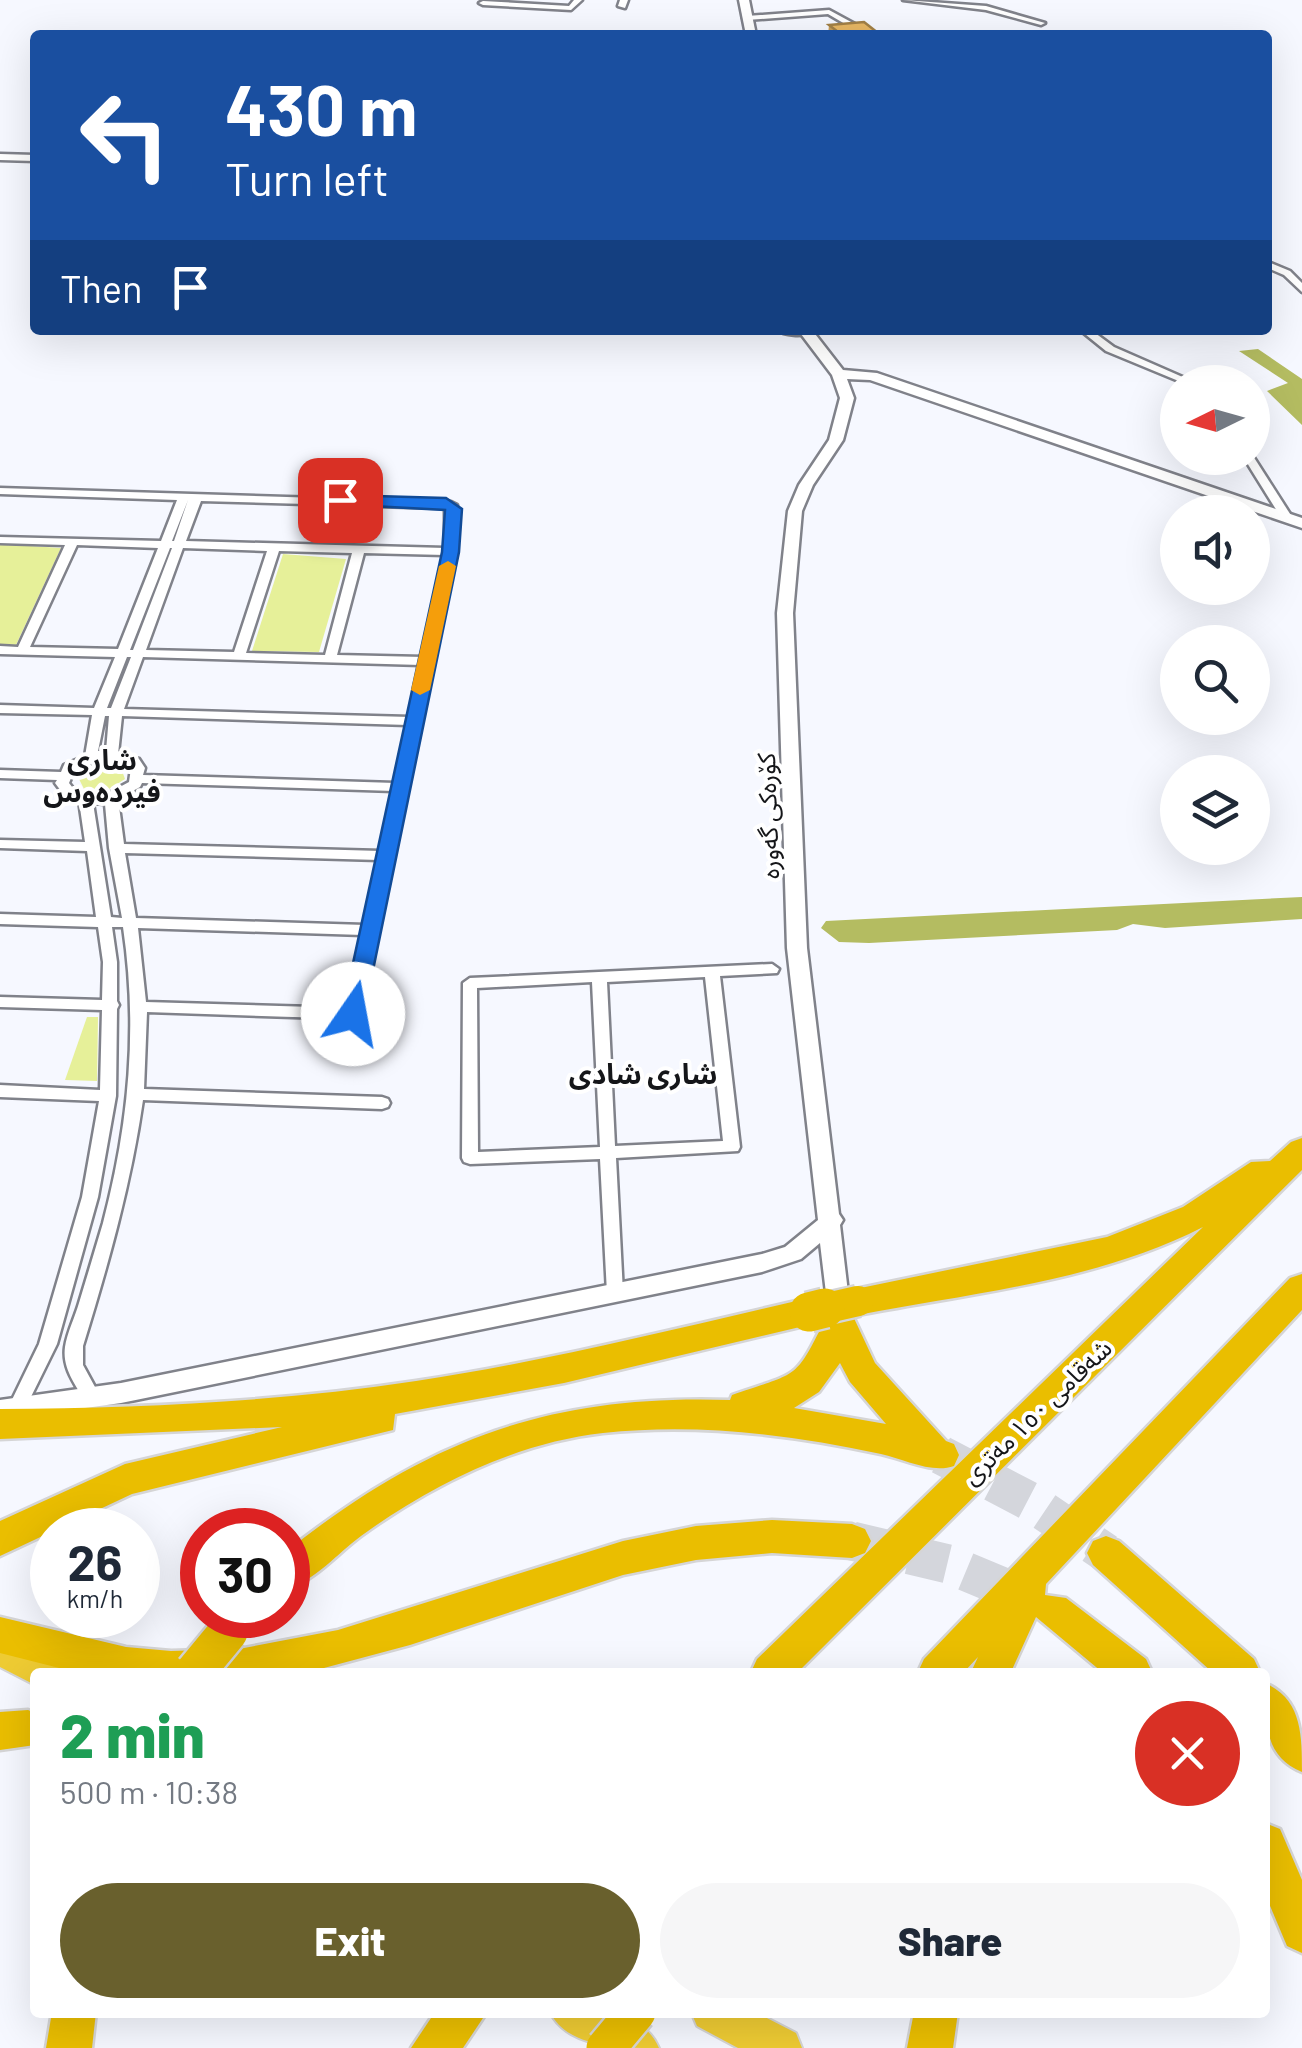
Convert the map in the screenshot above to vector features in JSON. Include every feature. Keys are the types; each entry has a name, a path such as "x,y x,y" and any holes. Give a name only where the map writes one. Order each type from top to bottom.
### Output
{"highway":[{"path":"6,1414 232,1418 420,1396 536,1375 1091,1253 1188,1220 1302,1147"},
{"name":"شەقامی ١٥٠ مەتری","path":"775,1668 1302,1147"},
{"path":"942,1668 1302,1288"},
{"path":"310,1554 358,1514 428,1475 498,1444 606,1416 782,1400 801,1389 825,1363 836,1312"},
{"path":"704,1410 840,1431 937,1453 862,1372 836,1312"},
{"path":"7,1535 125,1480 423,1409 536,1375"},
{"path":"232,1668 312,1655 656,1547 781,1534 852,1541"},
{"path":"1106,1553 1235,1668"},
{"path":"993,1668 1046,1558"},
{"path":"1052,1610 1127,1668"},
{"path":"0,1636 19,1636 125,1667 157,1668"},
{"path":"198,1668 223,1638"},
{"path":"0,1649 38,1668"},
{"path":"1270,1709 1302,1752"},
{"path":"1270,1856 1302,1932"},
{"path":"70,2048 73,2018"},
{"path":"434,2048 460,2018"},
{"path":"581,2018 638,2048"},
{"path":"606,2048 631,2018"},
{"path":"723,2018 781,2048"},
{"path":"930,2048 935,2018"}],"street":[{"path":"483,3 570,8 578,0"},
{"path":"744,0 750,30"},
{"path":"906,0 986,8 1041,23"},
{"path":"747,18 830,12 860,29"},
{"path":"0,158 30,158"},
{"path":"1272,267 1287,273 1302,289"},
{"path":"808,335 839,374 872,376 1302,523"},
{"path":"1091,335 1110,349 1160,370"},
{"name":"کۆرەکی گەورە","path":"836,1312 832,1220 797,948 785,613 795,511 806,484 836,440 846,413 847,396 839,374"},
{"path":"1260,475 1286,517"},
{"path":"0,491 446,503 454,509 451,552 353,1014"},
{"path":"91,756 99,712 129,653 191,496"},
{"path":"0,540 451,552"},
{"path":"23,650 72,543"},
{"path":"239,656 274,548"},
{"path":"330,658 359,550"},
{"path":"0,650 426,660"},
{"path":"112,754 129,653"},
{"path":"0,709 413,721"},
{"path":"0,774 64,776 91,756 112,754 134,762 138,779"},
{"path":"64,776 65,790 86,800 111,798 127,791 138,779 399,786"},
{"path":"92,1398 74,1366 74,1346 116,1200 135,1094 139,1007 132,924 116,848 111,798"},
{"path":"6,1414 51,1332 90,1198 108,1096 112,1005 86,800"},
{"path":"0,844 91,846"},
{"path":"116,848 388,856"},
{"path":"0,919 371,930"},
{"path":"712,972 732,1146 470,1158 470,983 772,969"},
{"path":"599,977 614,1293"},
{"path":"0,1002 112,1005"},
{"path":"139,1007 388,1014"},
{"path":"0,1091 108,1096"},
{"path":"135,1094 382,1103"},
{"path":"6,1414 781,1258 832,1220"}],"green space":[{"path":"1258,349 1302,379 1302,425 1270,394 1270,390 1288,383 1270,371 1270,365 1260,365 1239,351"},
{"path":"0,544 61,548 16,645 0,644"},
{"path":"283,554 346,559 319,652 252,651"},
{"path":"98,763 120,765 125,779 106,791 84,789 78,777"},
{"path":"1302,897 1302,919 1165,928 1133,924 1117,930 869,943 839,942 821,928 826,921"},
{"path":"87,1017 98,1017 97,1081 65,1080"}],"building":[{"path":"864,22 874,30 836,30 829,25"}],"tunnel":[{"path":"941,1455 1029,1501 1106,1553"},
{"path":"852,1541 948,1564 1032,1599"}],"slow traffic":[{"path":"420,690 448,566"}],"district":[{"name":"شاری فیردەوس","path":"102,775"},
{"name":"شاری شادی","path":"643,1073"}],"route":[{"path":"340,500 446,503 454,509 451,552 353,1014"}]}
